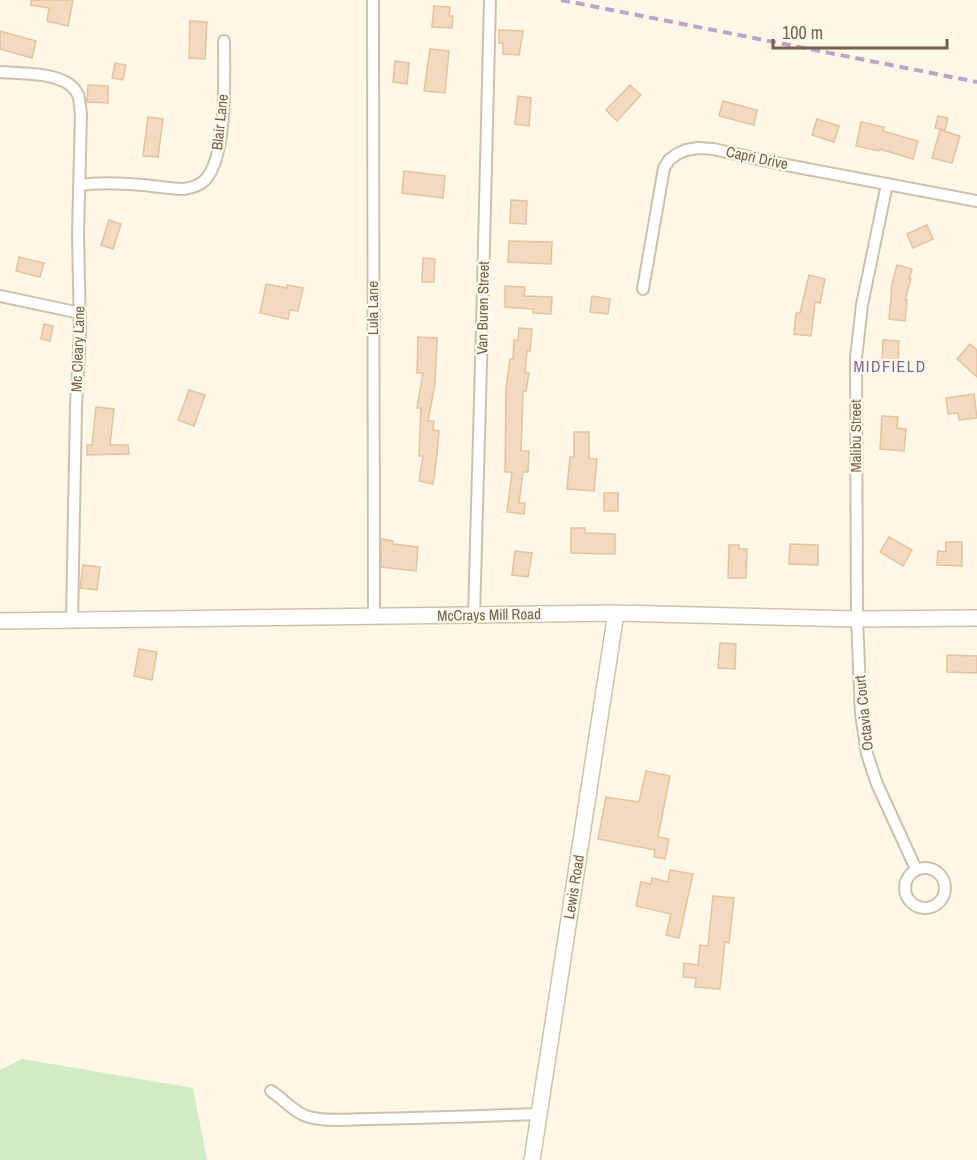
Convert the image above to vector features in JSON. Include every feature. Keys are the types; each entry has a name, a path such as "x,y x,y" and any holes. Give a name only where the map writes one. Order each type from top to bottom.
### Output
{"street":[{"name":"Lula Lane","path":"373,0 374,617"},
{"name":"Van Buren Street","path":"474,615 490,0"},
{"name":"Blair Lane","path":"79,185 125,183 181,189 195,186 204,180 215,162 223,118 225,41"},
{"name":"Mc Cleary Lane","path":"0,72 58,78 73,87 78,96 81,114 78,234 80,332 76,406 72,621"},
{"name":"Capri Drive","path":"643,290 664,168 669,160 686,150 713,149 977,201"},
{"name":"Malibu Street","path":"857,619 856,358 862,305 887,184"},
{"path":"0,296 80,313"},
{"name":"McCrays Mill Road","path":"0,621 616,613 857,619 977,618"},
{"name":"Lewis Road","path":"532,1160 616,613"},
{"name":"Octavia Court","path":"857,619 861,713 867,754 877,784 916,869"},
{"path":"271,1091 291,1107 310,1117 329,1119 539,1114"}],"green space":[{"path":"22,1059 193,1088 207,1160 0,1160 0,1070"}],"building":[{"path":"31,0 73,0 68,26 47,21 49,8 31,5"},
{"path":"434,6 450,7 449,16 453,16 452,28 432,27"},
{"path":"190,21 207,22 205,59 189,58"},
{"path":"499,30 523,31 519,55 503,54 503,43 499,43"},
{"path":"0,31 36,41 32,58 0,49"},
{"path":"430,49 449,51 445,93 424,91"},
{"path":"395,61 409,63 407,84 393,82"},
{"path":"115,63 126,65 123,80 112,78"},
{"path":"88,85 108,86 108,103 87,102"},
{"path":"630,85 641,95 617,121 606,110"},
{"path":"518,96 531,98 529,126 515,124"},
{"path":"723,101 757,110 754,125 719,116"},
{"path":"938,116 948,118 945,130 935,128"},
{"path":"148,117 163,119 158,157 143,156"},
{"path":"817,119 839,126 834,142 812,135"},
{"path":"861,122 884,127 883,131 918,141 913,159 880,149 879,151 856,146"},
{"path":"940,130 960,136 952,163 932,158"},
{"path":"404,171 445,176 443,198 402,193"},
{"path":"511,200 527,201 526,224 510,223"},
{"path":"109,220 121,224 113,249 101,245"},
{"path":"927,225 933,239 913,248 907,234"},
{"path":"509,241 552,242 551,264 508,262"},
{"path":"19,257 44,263 40,277 16,271"},
{"path":"423,258 435,259 434,282 422,282"},
{"path":"897,265 912,269 905,300 907,300 905,321 889,319 891,288"},
{"path":"809,275 825,279 820,303 815,302 811,336 794,334 796,313 800,313"},
{"path":"266,284 303,288 298,311 290,310 288,319 260,313"},
{"path":"505,286 525,287 524,296 552,297 551,314 533,313 533,309 505,307"},
{"path":"592,296 610,299 608,314 590,312"},
{"path":"44,324 53,326 50,341 41,339"},
{"path":"519,328 532,329 525,373 529,373 526,391 523,391 521,451 529,451 528,472 523,472 519,503 525,503 524,514 507,512 512,472 505,472 506,389 510,359 513,359 514,340 518,340"},
{"path":"418,337 437,338 435,384 428,421 434,421 433,430 439,431 433,484 419,481 423,456 419,456 421,408 417,408 423,373 417,373"},
{"path":"883,340 899,341 898,364 882,364"},
{"path":"970,344 977,350 977,377 957,359"},
{"path":"189,390 205,395 194,426 178,420"},
{"path":"974,394 977,418 959,420 958,413 948,414 946,398"},
{"path":"96,407 114,409 110,445 128,445 129,454 87,455 87,445 92,445"},
{"path":"882,416 898,417 897,428 906,429 904,451 880,449"},
{"path":"574,432 589,432 589,459 597,459 594,491 567,489 570,457 574,457"},
{"path":"604,493 618,493 618,511 604,511"},
{"path":"571,528 585,528 585,533 615,534 615,554 571,553"},
{"path":"889,537 912,550 903,566 880,552"},
{"path":"381,539 393,541 393,544 418,547 416,571 381,567"},
{"path":"946,542 962,542 962,566 937,565 938,551 946,552"},
{"path":"790,544 818,545 818,565 789,564"},
{"path":"729,545 739,545 739,549 747,549 746,578 728,578"},
{"path":"515,551 532,553 528,577 512,575"},
{"path":"83,565 100,567 97,590 80,588"},
{"path":"720,643 736,644 735,669 718,668"},
{"path":"139,649 157,652 152,680 134,676"},
{"path":"947,655 977,656 977,673 947,672"},
{"path":"646,771 670,776 658,837 669,839 665,859 654,857 655,850 598,839 606,797 639,802"},
{"path":"670,870 693,874 679,938 666,935 671,914 636,906 641,882 651,884 652,878 668,882"},
{"path":"713,896 734,898 729,943 725,942 720,989 695,987 696,978 683,977 684,963 698,965 700,945 708,946"}],"railway":[{"path":"561,0 977,82"}],"district":[{"name":"MIDFIELD","path":"890,366"}]}
